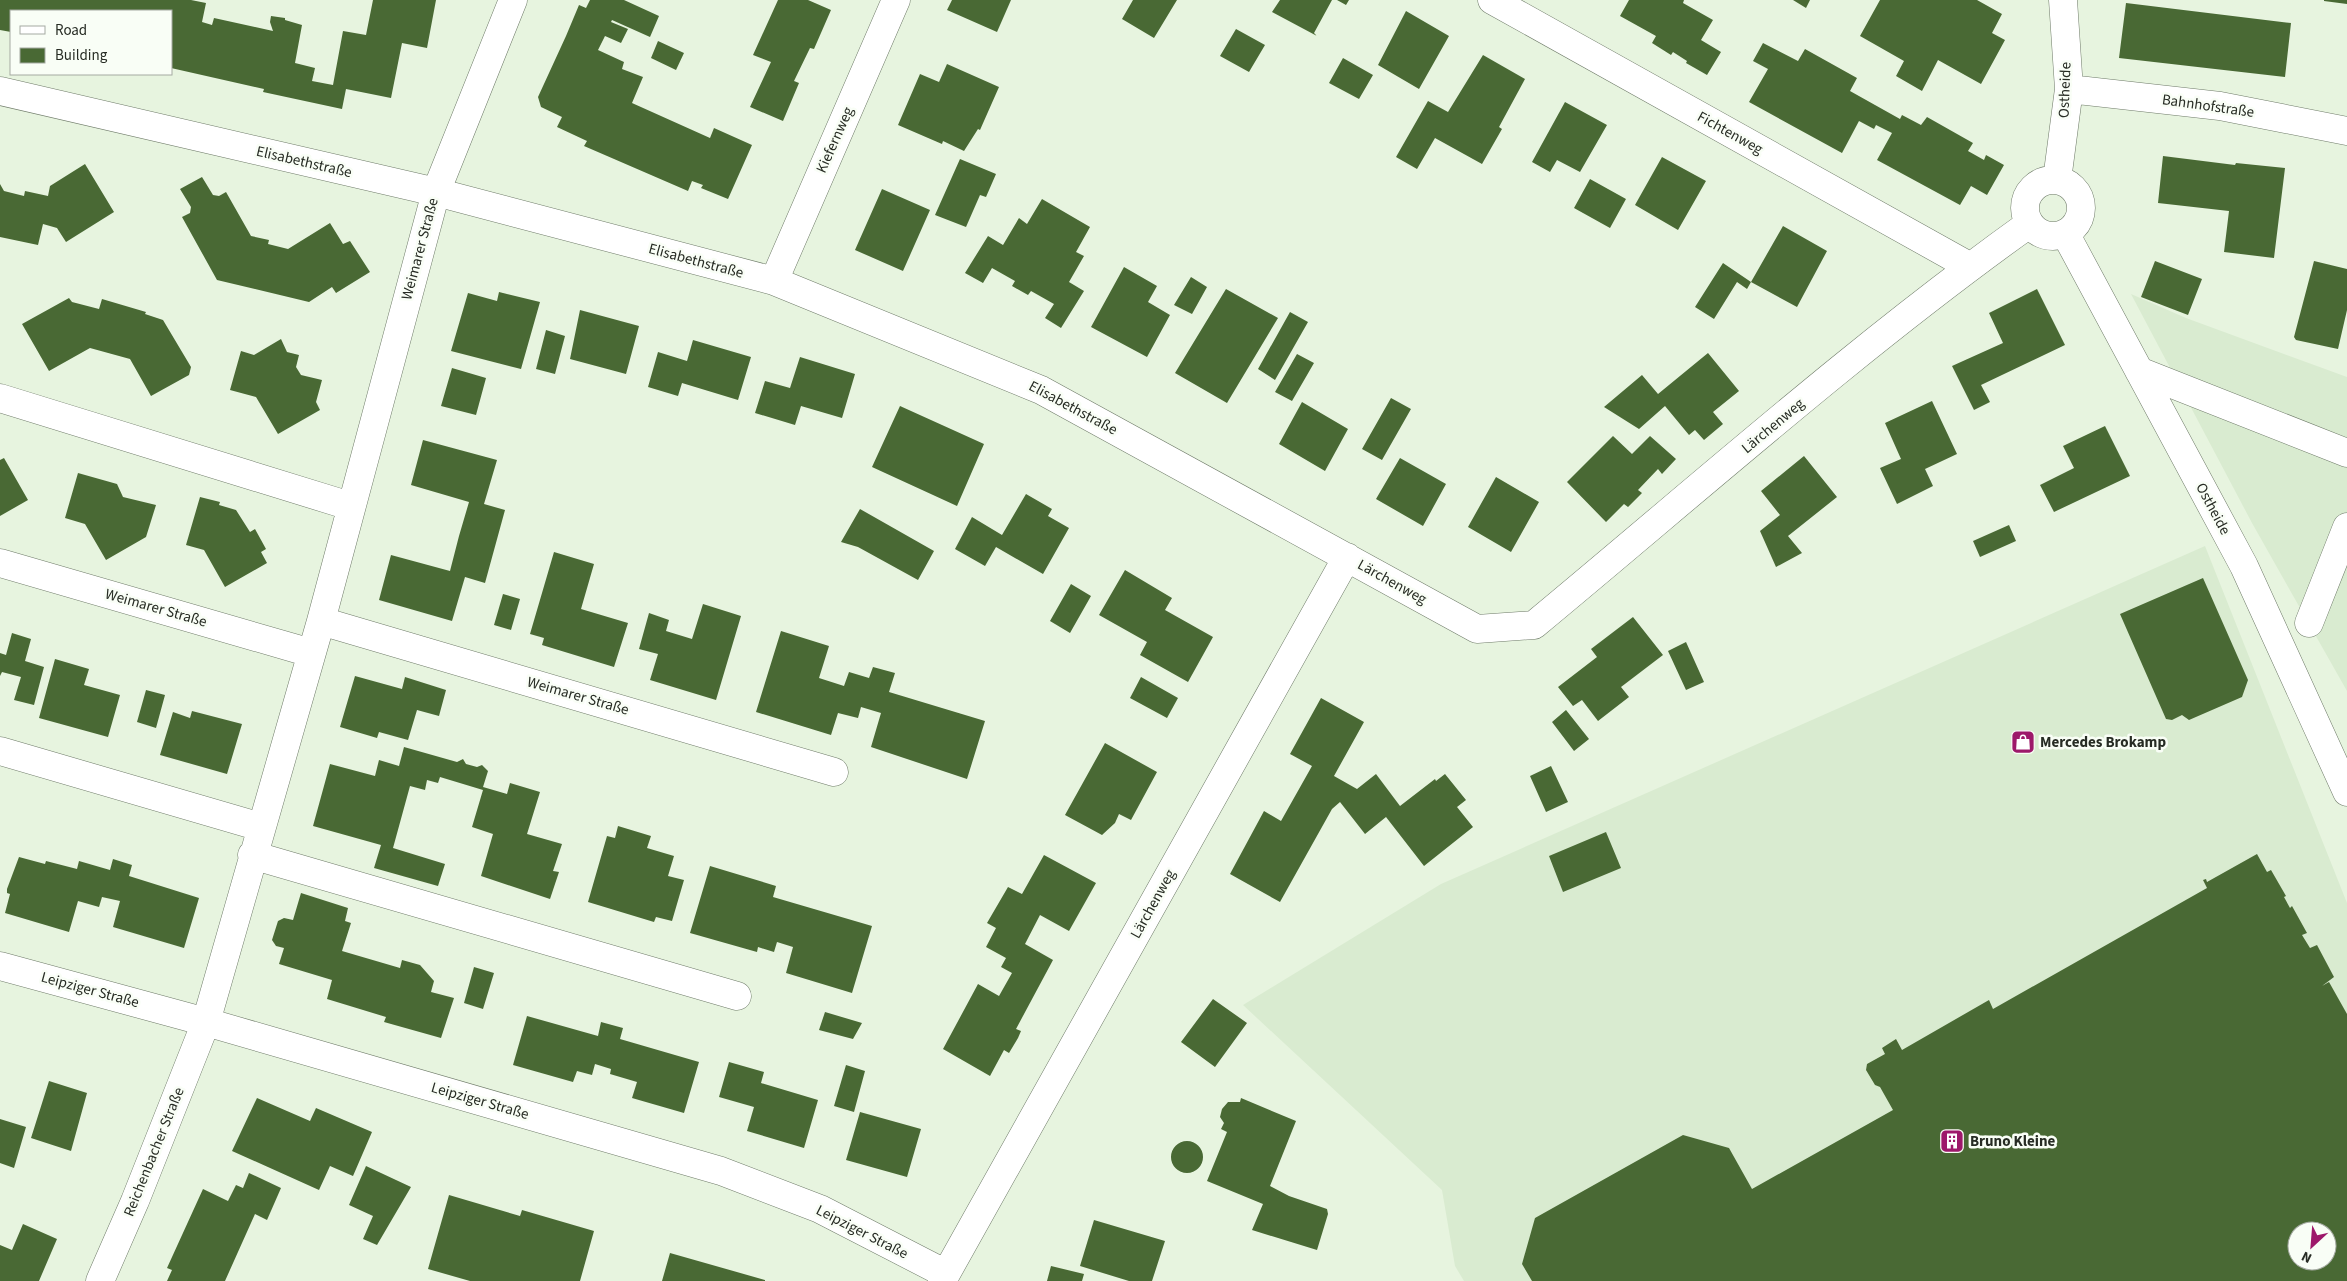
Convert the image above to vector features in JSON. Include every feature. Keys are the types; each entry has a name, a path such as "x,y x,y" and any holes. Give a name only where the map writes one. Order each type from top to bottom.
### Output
{"street":[{"name":"Weimarer Straße","path":"206,1022 260,827 321,621 350,506 436,192 513,0"},
{"name":"Kiefernweg","path":"774,281 896,0"},
{"name":"Fichtenweg","path":"1492,0 1969,266"},
{"name":"Ostheide","path":"2057,180 2069,89 2063,0"},
{"name":"Bahnhofstraße","path":"2069,89 2220,106 2347,131"},
{"name":"Elisabethstraße","path":"0,91 436,192 774,281 1041,390 1347,557"},
{"path":"2057,180 2070,186 2079,197 2081,211 2076,224 2066,233 2056,237 2045,236 2029,224 2025,211 2026,199 2033,188 2044,182 2057,180"},
{"name":"Lärchenweg","path":"944,1278 1347,557 1477,629 1534,625 1852,360 1969,266 2029,224"},
{"name":"Ostheide","path":"2066,233 2138,371 2244,566 2347,792"},
{"path":"2138,371 2347,452"},
{"path":"0,398 350,506"},
{"path":"2308,622 2347,527"},
{"name":"Weimarer Straße","path":"0,563 311,653"},
{"name":"Weimarer Straße","path":"321,621 834,772"},
{"path":"0,751 260,827"},
{"path":"252,855 737,996"},
{"name":"Leipziger Straße","path":"0,966 206,1022 722,1172 820,1209 944,1278"},
{"name":"Reichenbacher Straße","path":"100,1281 135,1201 206,1022"}],"shaded area":[{"path":"2131,294 2186,318 2347,377 2347,691 2252,523"},
{"path":"2205,546 2347,903 2347,1281 1464,1281 1455,1266 1442,1190 1243,1005 1441,884"}],"building":[{"path":"0,0 191,0 206,3 202,22 212,25 214,18 273,31 270,22 271,16 285,18 285,20 302,25 295,63 315,68 312,81 333,85 343,31 366,35 373,0 436,0 427,48 402,43 391,98 346,89 342,109 263,92 264,89 172,68 172,10 10,10 10,32 0,30"},
{"path":"590,0 624,0 659,16 650,37 612,20 611,22 628,29 621,43 605,36 598,50 624,62 622,69 643,77 632,103 710,138 714,128 752,145 728,199 701,188 703,185 692,181 688,191 584,146 587,141 557,127 562,117 541,107 538,97 579,5 586,8"},
{"path":"778,0 808,0 831,10 814,49 810,48 794,81 799,83 783,121 750,107 771,62 753,55"},
{"path":"952,0 1011,0 997,32 947,10"},
{"path":"1133,0 1177,0 1154,38 1122,19"},
{"path":"1280,0 1332,0 1314,33 1317,36 1272,12"},
{"path":"1337,0 1349,0 1346,5"},
{"path":"1629,0 1684,0 1683,3 1713,20 1701,40 1721,52 1707,75 1686,63 1687,61 1673,52 1671,55 1652,43 1656,36 1620,16"},
{"path":"1793,0 1810,0 1806,8"},
{"path":"1880,0 1977,0 2002,14 1992,33 2005,40 1981,84 1938,60 1922,91 1896,76 1904,61 1860,36"},
{"path":"2347,0 2347,4 2324,1"},
{"path":"2126,3 2291,23 2285,77 2119,58"},
{"path":"1406,11 1449,36 1419,89 1378,65"},
{"path":"1236,29 1265,45 1249,72 1220,56"},
{"path":"658,41 684,53 676,70 651,58"},
{"path":"1763,43 1798,61 1805,49 1857,78 1850,91 1900,119 1902,115 1921,125 1927,117 1973,143 1968,151 1984,160 1986,155 2004,165 1987,195 1971,186 1960,205 1877,160 1892,133 1876,125 1874,129 1859,121 1842,153 1749,102 1768,69 1753,61"},
{"path":"1483,55 1525,79 1499,127 1502,129 1482,164 1435,138 1417,169 1396,157 1428,101 1448,112"},
{"path":"1343,58 1373,75 1359,99 1329,83"},
{"path":"947,64 999,87 980,130 978,129 964,151 943,141 942,144 898,125 920,74 939,82"},
{"path":"1565,102 1607,125 1580,172 1557,160 1550,172 1532,162"},
{"path":"2163,156 2235,165 2236,163 2285,168 2274,258 2224,252 2229,211 2158,203"},
{"path":"1662,157 1706,181 1678,230 1635,205"},
{"path":"960,159 996,174 986,197 980,195 966,227 935,215"},
{"path":"85,164 114,212 66,242 57,228 43,224 38,245 0,237 0,184 4,191 24,196 25,191 48,196 50,186"},
{"path":"202,177 213,195 219,196 226,192 251,236 269,240 268,244 288,249 330,223 343,244 350,241 370,272 336,293 332,287 309,302 217,280 182,217 190,213 191,207 180,189"},
{"path":"1590,179 1626,199 1610,228 1574,208"},
{"path":"882,189 930,210 903,271 855,250"},
{"path":"1042,199 1090,227 1076,252 1084,256 1069,282 1084,291 1061,328 1045,318 1054,304 1031,291 1028,295 1012,286 1015,281 992,268 983,283 965,273 988,236 1003,245 1019,218 1027,224"},
{"path":"1783,226 1827,251 1797,307 1751,282"},
{"path":"2155,261 2202,279 2188,315 2141,297"},
{"path":"2314,261 2347,269 2347,310 2338,349 2296,340 2294,337"},
{"path":"1723,263 1751,282 1747,289 1737,282 1714,319 1695,307"},
{"path":"1124,267 1157,286 1148,302 1170,315 1147,357 1091,327"},
{"path":"1191,277 1207,287 1192,314 1174,305"},
{"path":"1226,289 1278,318 1227,403 1175,373"},
{"path":"2037,289 2065,345 1981,385 1990,402 1974,410 1952,366 2003,343 1989,313"},
{"path":"499,292 540,302 521,369 451,351 468,293 497,301"},
{"path":"69,298 72,302 99,309 102,299 146,312 145,314 163,320 191,367 189,375 151,396 130,359 90,348 49,371 22,324"},
{"path":"580,310 639,326 626,374 570,359"},
{"path":"1290,312 1308,322 1275,380 1258,369"},
{"path":"546,330 565,336 555,374 536,369"},
{"path":"281,339 287,352 299,355 296,367 301,375 322,380 316,402 320,410 278,434 256,397 230,390 241,351 254,355"},
{"path":"693,340 751,357 738,400 682,383 678,396 648,387 658,352 687,361"},
{"path":"1708,353 1739,391 1713,412 1723,424 1704,440 1695,430 1689,435 1665,406 1639,429 1604,407 1642,375 1658,394"},
{"path":"1297,354 1314,363 1292,401 1275,392"},
{"path":"800,357 855,374 842,418 801,406 795,425 755,413 765,381 790,388"},
{"path":"452,368 486,378 476,415 441,406"},
{"path":"1391,398 1411,409 1382,460 1362,449"},
{"path":"1932,401 1957,454 1925,469 1933,486 1897,504 1880,468 1901,459 1885,423"},
{"path":"1302,402 1348,429 1325,471 1279,444"},
{"path":"900,406 984,444 957,506 872,467"},
{"path":"2105,426 2130,476 2054,512 2040,485 2074,468 2063,446"},
{"path":"1613,436 1632,454 1650,436 1676,459 1662,474 1658,469 1638,490 1642,493 1628,507 1624,504 1606,522 1567,482"},
{"path":"423,440 497,460 484,504 505,510 485,583 465,577 452,621 379,600 391,555 450,571 469,502 411,485"},
{"path":"1804,456 1837,497 1788,536 1802,553 1776,567 1760,531 1780,515 1761,491"},
{"path":"4,458 28,500 0,516 0,460"},
{"path":"1400,458 1446,484 1423,526 1376,499"},
{"path":"78,473 117,484 123,497 156,505 146,537 106,560 85,524 65,518"},
{"path":"1496,477 1539,502 1511,552 1468,527"},
{"path":"1026,494 1052,509 1048,516 1069,528 1043,574 996,547 985,566 955,549 972,517 1002,535"},
{"path":"200,497 220,502 219,505 236,510 250,532 255,529 266,549 261,552 267,563 225,587 204,550 186,545"},
{"path":"860,509 934,551 918,580 858,547 841,542"},
{"path":"2009,525 2016,541 1980,557 1973,541"},
{"path":"554,552 594,564 581,609 628,623 614,667 542,645 544,638 530,634"},
{"path":"1125,570 1172,598 1165,610 1213,637 1188,682 1140,655 1147,642 1099,615"},
{"path":"2203,578 2248,680 2242,697 2189,720 2182,715 2172,720 2166,719 2120,614"},
{"path":"1071,584 1091,596 1070,633 1050,621"},
{"path":"503,594 520,599 511,630 494,625"},
{"path":"703,604 741,616 716,700 650,680 658,654 639,649 649,613 669,620 666,631 692,639"},
{"path":"1633,617 1663,655 1621,687 1629,697 1598,721 1582,700 1573,706 1558,687 1597,657 1591,649"},
{"path":"781,631 829,646 819,678 844,686 849,672 869,678 873,667 895,673 889,692 985,721 967,779 871,747 881,713 861,707 858,718 838,713 831,735 756,712"},
{"path":"12,633 31,639 25,661 44,667 34,705 14,700 21,677 2,672 0,676 0,653 6,655"},
{"path":"1686,642 1704,682 1686,690 1668,651"},
{"path":"55,659 89,669 84,685 120,695 108,737 39,718"},
{"path":"355,676 402,689 405,677 446,690 439,716 417,710 408,740 379,732 377,738 340,727"},
{"path":"1141,677 1178,698 1167,718 1130,698"},
{"path":"146,690 165,695 156,728 137,722"},
{"path":"1321,698 1364,722 1334,776 1357,789 1376,774 1400,806 1435,779 1436,781 1445,774 1466,800 1457,807 1473,827 1424,866 1386,817 1365,834 1340,802 1332,809 1280,902 1230,874 1264,811 1281,821 1312,766 1290,754"},
{"path":"1566,710 1589,739 1574,751 1552,722"},
{"path":"192,711 242,724 227,774 160,755 173,712 190,718"},
{"path":"1105,743 1157,772 1131,820 1119,814 1115,823 1102,835 1065,815"},
{"path":"404,747 457,762 463,759 466,764 477,767 482,765 488,771 483,787 507,794 510,783 540,792 527,834 562,844 553,871 559,872 550,899 481,876 493,834 472,827 483,790 440,777 438,783 427,780 425,790 410,786 393,848 445,864 438,886 374,868 381,845 313,826 330,764 375,776 379,760 399,766"},
{"path":"1551,766 1568,802 1546,812 1530,776"},
{"path":"618,826 651,836 647,848 674,856 668,876 684,880 672,921 656,917 654,922 588,902 607,836 615,838"},
{"path":"1606,832 1621,868 1563,892 1549,856"},
{"path":"2257,854 2267,872 2271,870 2286,896 2284,897 2290,908 2292,906 2307,933 2302,935 2310,948 2317,945 2334,977 2322,986 2329,982 2347,1014 2347,1281 1532,1281 1522,1264 1535,1218 1683,1135 1729,1148 1752,1189 1893,1110 1880,1087 1875,1085 1866,1070 1867,1064 1885,1054 1882,1048 1896,1039 1902,1050 1989,1000 1993,1009 2207,888 2203,880 2206,879 2207,882"},
{"path":"1044,855 1096,883 1069,931 1040,915 1025,944 1053,960 1016,1029 1021,1031 1018,1038 1009,1053 1004,1050 990,1076 943,1049 978,984 999,996 1012,973 1001,967 1006,958 986,947 996,928 987,923 1008,887 1022,894"},
{"path":"19,857 45,864 46,861 77,869 79,861 110,870 113,859 132,865 129,876 199,898 184,948 113,927 120,901 102,897 99,907 78,901 69,932 5,913 10,894 7,893 7,889"},
{"path":"710,866 776,886 773,897 872,926 852,993 786,973 793,947 777,942 774,952 758,947 757,952 690,933"},
{"path":"301,893 348,908 345,921 351,923 342,951 400,968 402,960 420,965 434,981 431,992 454,998 441,1038 384,1022 386,1017 327,999 332,980 279,964 284,948 276,946 272,940 278,921 284,918 293,920"},
{"path":"474,967 494,973 483,1009 464,1003"},
{"path":"1213,999 1247,1023 1215,1067 1181,1042"},
{"path":"825,1012 862,1023 853,1039 819,1030"},
{"path":"527,1016 598,1036 601,1022 623,1028 620,1039 699,1062 684,1113 632,1098 637,1082 610,1074 611,1069 595,1064 592,1075 577,1071 573,1082 513,1065"},
{"path":"729,1062 764,1072 761,1083 818,1100 804,1148 747,1131 754,1107 719,1097"},
{"path":"846,1065 865,1071 854,1112 834,1106"},
{"path":"49,1081 87,1093 71,1151 31,1138"},
{"path":"257,1098 310,1121 316,1108 372,1132 353,1176 330,1166 319,1190 232,1151"},
{"path":"1241,1098 1296,1121 1270,1186 1289,1196 1327,1209 1328,1214 1317,1250 1252,1230 1263,1204 1207,1181 1227,1132 1221,1129 1224,1123 1220,1117 1222,1109 1228,1102 1240,1102"},
{"path":"860,1112 921,1129 907,1177 846,1160"},
{"path":"0,1119 26,1127 14,1168 0,1163"},
{"path":"1187,1141 1193,1142 1198,1146 1202,1151 1202,1163 1198,1168 1193,1172 1187,1173 1181,1172 1176,1168 1172,1163 1171,1157 1172,1151 1176,1146 1181,1142"},
{"path":"366,1166 411,1187 377,1245 363,1239 373,1216 349,1205"},
{"path":"249,1173 281,1188 267,1220 255,1214 225,1281 167,1281 172,1270 167,1268 203,1189 228,1201 236,1185 243,1188"},
{"path":"449,1195 520,1216 522,1210 594,1231 580,1281 470,1281 428,1269"},
{"path":"1094,1220 1165,1241 1152,1281 1129,1281 1080,1266"},
{"path":"23,1224 57,1239 39,1281 0,1281 0,1245 12,1250"},
{"path":"670,1253 765,1280 765,1281 662,1281"},
{"path":"1051,1266 1084,1274 1082,1281 1047,1281"}],"place":[{"name":"Mercedes Brokamp","path":"2023,742"},
{"name":"Bruno Kleine","path":"1952,1141"}]}
